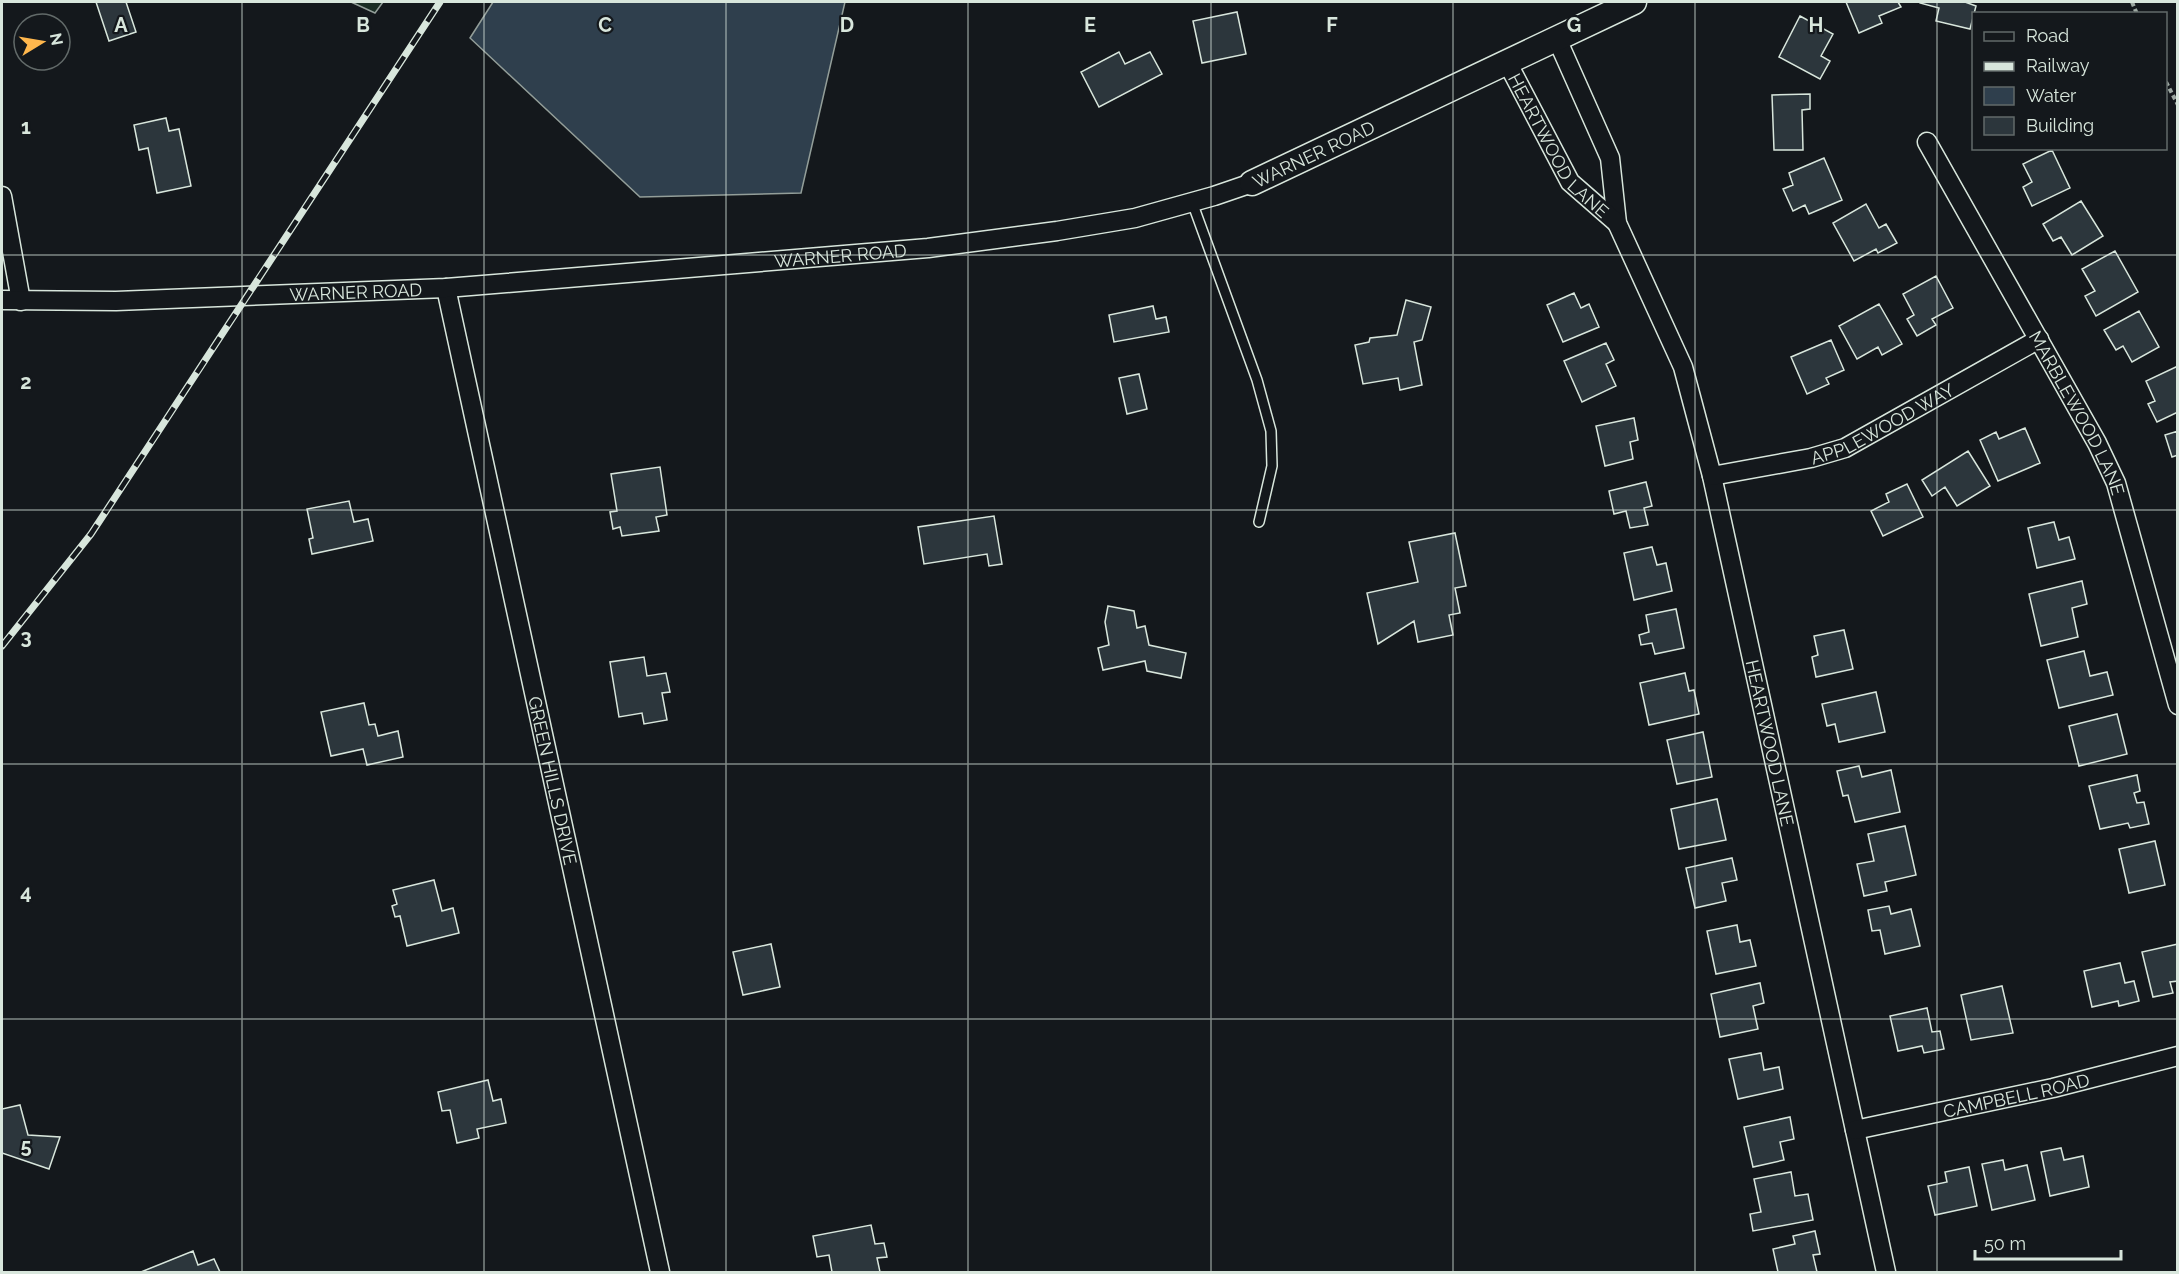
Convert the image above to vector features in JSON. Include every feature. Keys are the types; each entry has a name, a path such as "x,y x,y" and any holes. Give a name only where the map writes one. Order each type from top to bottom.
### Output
{"street":[{"name":"WARNER ROAD","path":"2,300 126,300 446,288 928,248 1135,218 1252,183 1634,2"},
{"name":"HEARTWOOD LANE","path":"1557,39 1610,158 1617,223 1683,368 1712,476 1886,1272"},
{"name":"HEARTWOOD LANE","path":"1508,63 1570,182 1617,223"},
{"name":"MARBLEWOOD LANE","path":"1927,142 2097,443 2116,483 2178,705"},
{"path":"2,196 21,301"},
{"name":"GREEN HILLS DRIVE","path":"446,288 660,1272"},
{"name":"APPLEWOOD WAY","path":"1712,476 1811,458 1845,448 2039,339"},
{"name":"CAMPBELL ROAD","path":"1855,1130 2053,1088 2178,1056"}],"lane":[{"path":"1192,202 1257,380 1271,432 1272,466 1259,522"}],"path":[{"path":"2167,84 2178,105"}],"green space":[{"path":"351,2 383,2 375,13"}],"water":[{"path":"493,2 845,2 801,193 640,197 470,38"}],"building":[{"path":"96,2 126,2 136,32 109,41"},
{"path":"1846,2 1898,2 1901,7 1879,16 1882,23 1859,33"},
{"path":"1965,2 1976,6 1974,12 1972,12 1970,29 1936,21 1939,8 1920,3"},
{"path":"1237,12 1246,54 1202,63 1193,21"},
{"path":"1800,16 1833,34 1821,56 1830,61 1820,79 1779,57"},
{"path":"1119,52 1125,64 1150,52 1162,74 1099,107 1081,72"},
{"path":"1810,94 1810,109 1802,110 1803,150 1774,150 1772,95"},
{"path":"166,118 169,131 179,129 191,186 157,193 148,148 139,150 134,125"},
{"path":"2052,150 2070,188 2032,206 2023,187 2032,182 2023,164"},
{"path":"1824,158 1842,200 1809,214 1805,205 1793,211 1783,189 1793,185 1789,173"},
{"path":"2081,201 2103,236 2072,255 2061,237 2053,241 2043,224"},
{"path":"1866,204 1879,228 1886,224 1897,243 1878,253 1876,249 1854,261 1833,223"},
{"path":"2115,251 2138,292 2096,316 2085,296 2095,291 2082,269"},
{"path":"1936,276 1953,308 1932,319 1936,325 1917,336 1907,319 1914,315 1903,294"},
{"path":"1574,293 1581,308 1589,304 1599,327 1563,342 1547,305"},
{"path":"1406,300 1431,307 1422,340 1414,342 1422,385 1400,390 1398,378 1363,384 1355,345 1369,342 1370,338 1397,335"},
{"path":"1879,304 1902,344 1882,355 1878,347 1857,359 1839,326"},
{"path":"1153,306 1156,319 1166,317 1169,332 1114,342 1109,315"},
{"path":"2139,311 2159,347 2132,362 2123,346 2116,350 2104,330"},
{"path":"1831,340 1844,370 1826,378 1829,384 1807,394 1791,357"},
{"path":"1606,343 1614,360 1606,364 1616,386 1582,402 1564,361"},
{"path":"2178,366 2178,412 2157,422 2148,404 2155,401 2146,381"},
{"path":"1139,374 1147,409 1127,414 1119,378"},
{"path":"1634,418 1638,440 1630,442 1633,459 1605,466 1596,426"},
{"path":"2025,428 2040,463 1998,481 1980,440 1996,432 1999,439"},
{"path":"2178,431 2178,455 2172,457 2165,435"},
{"path":"1968,451 1990,486 1957,506 1945,487 1932,496 1922,480"},
{"path":"660,467 667,515 656,517 659,531 622,536 620,527 613,529 610,512 617,511 611,474"},
{"path":"1646,482 1652,506 1644,508 1648,525 1630,528 1626,511 1614,514 1609,491"},
{"path":"1907,484 1923,517 1883,536 1871,511 1889,502 1886,494"},
{"path":"349,501 354,522 368,519 373,541 312,554 309,539 313,538 307,509"},
{"path":"994,516 1002,564 989,566 987,554 924,564 918,527"},
{"path":"2054,522 2059,540 2069,537 2075,559 2037,568 2028,528"},
{"path":"1455,533 1466,586 1455,588 1460,613 1449,615 1453,635 1418,642 1414,621 1378,644 1367,593 1418,582 1409,542"},
{"path":"1652,547 1657,565 1666,563 1672,591 1634,600 1624,553"},
{"path":"2082,581 2087,604 2072,608 2078,637 2041,646 2029,594"},
{"path":"1108,606 1134,611 1137,628 1145,626 1149,645 1186,653 1181,678 1147,671 1145,661 1103,670 1098,648 1109,645 1105,622"},
{"path":"1676,609 1684,648 1655,654 1652,643 1641,645 1639,635 1649,632 1646,615"},
{"path":"1844,630 1853,669 1816,677 1812,657 1818,655 1814,636"},
{"path":"2084,651 2090,676 2107,672 2113,695 2059,708 2047,660"},
{"path":"644,657 647,676 666,673 670,692 662,693 667,720 644,724 642,713 619,717 610,662"},
{"path":"1685,673 1689,691 1694,690 1699,714 1649,725 1640,683"},
{"path":"1876,692 1885,732 1839,742 1835,724 1827,726 1822,704"},
{"path":"364,703 369,725 375,724 378,736 398,731 403,757 367,765 363,749 331,756 321,712"},
{"path":"2117,714 2127,754 2079,766 2069,726"},
{"path":"1703,732 1712,777 1677,784 1667,740"},
{"path":"1859,766 1862,777 1891,770 1900,812 1855,822 1848,795 1843,796 1837,771"},
{"path":"2137,775 2140,791 2134,793 2137,803 2144,802 2149,824 2130,828 2128,823 2100,829 2089,786"},
{"path":"1717,799 1726,840 1679,849 1671,809"},
{"path":"1905,826 1916,875 1885,882 1887,891 1864,896 1857,864 1874,861 1868,834"},
{"path":"2155,841 2165,885 2129,893 2119,849"},
{"path":"1732,858 1737,880 1722,883 1726,901 1695,908 1686,868"},
{"path":"434,880 442,911 453,908 459,933 407,946 400,916 395,917 392,906 397,904 393,890"},
{"path":"1889,906 1891,914 1911,909 1920,946 1885,954 1880,930 1872,931 1868,910"},
{"path":"1737,925 1740,942 1750,940 1756,966 1716,974 1707,931"},
{"path":"771,944 780,987 743,995 733,952"},
{"path":"2178,944 2178,981 2170,982 2173,993 2153,997 2142,952"},
{"path":"2120,963 2125,983 2134,981 2139,1001 2119,1006 2118,1001 2092,1007 2084,971"},
{"path":"1760,983 1764,1003 1753,1006 1758,1029 1720,1037 1711,994"},
{"path":"2002,986 2013,1033 1971,1040 1961,995"},
{"path":"1927,1008 1932,1032 1940,1031 1944,1049 1924,1053 1922,1046 1898,1051 1890,1016"},
{"path":"1761,1053 1764,1070 1779,1067 1783,1089 1738,1099 1729,1059"},
{"path":"488,1080 493,1101 501,1099 506,1123 477,1129 479,1138 457,1143 450,1110 442,1111 438,1092"},
{"path":"20,1105 28,1135 60,1137 49,1169 2,1153 2,1109"},
{"path":"1790,1117 1794,1139 1780,1142 1784,1160 1753,1167 1744,1127"},
{"path":"2061,1148 2064,1160 2083,1156 2089,1187 2050,1196 2041,1152"},
{"path":"2003,1160 2005,1170 2027,1165 2035,1200 1992,1210 1982,1164"},
{"path":"1969,1167 1977,1206 1935,1215 1928,1186 1947,1182 1945,1172"},
{"path":"1791,1172 1795,1196 1808,1194 1813,1220 1753,1231 1750,1214 1761,1212 1754,1179"},
{"path":"871,1225 875,1244 884,1243 887,1257 877,1258 880,1272 832,1272 829,1255 817,1257 813,1236"},
{"path":"1815,1231 1820,1254 1813,1255 1817,1272 1778,1272 1773,1249 1795,1244 1793,1236"},
{"path":"193,1251 198,1265 214,1259 220,1272 141,1272"}],"railway":[{"path":"2,646 91,534 440,2"}]}
